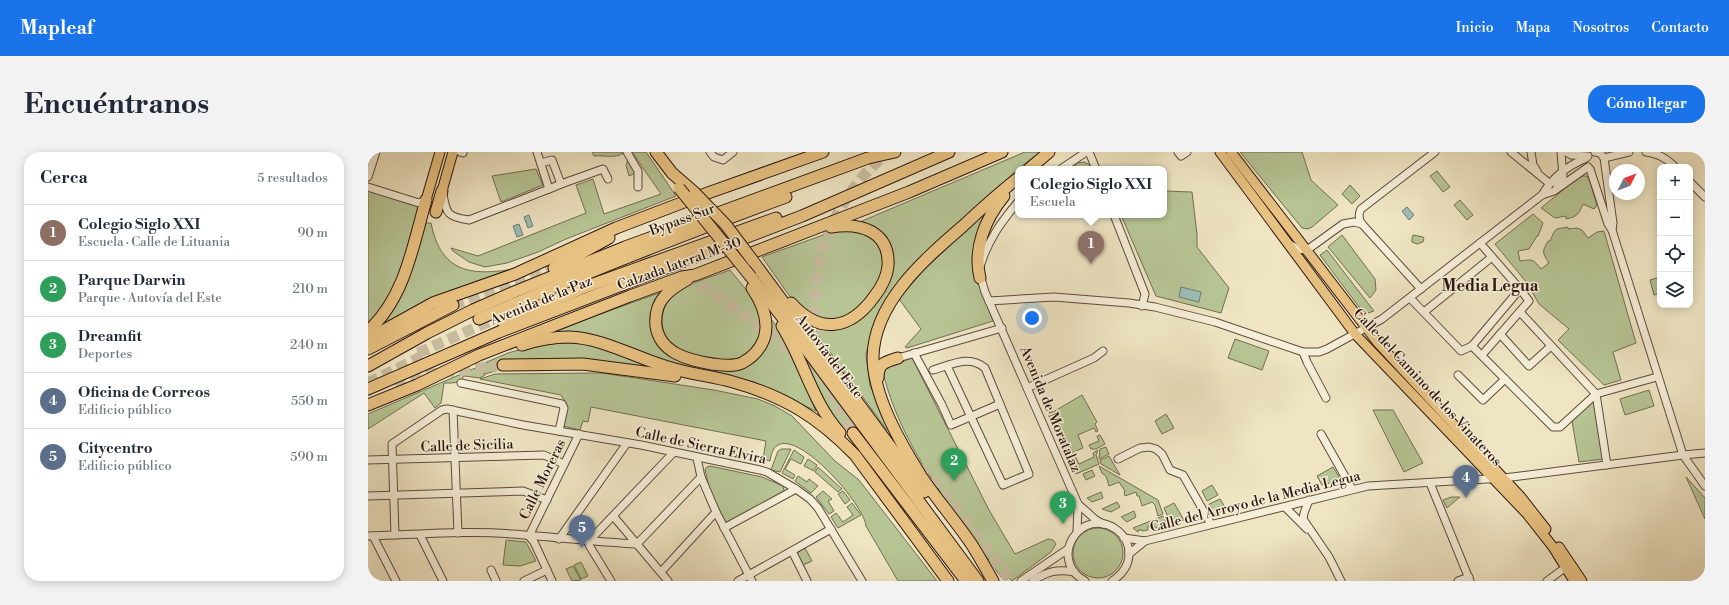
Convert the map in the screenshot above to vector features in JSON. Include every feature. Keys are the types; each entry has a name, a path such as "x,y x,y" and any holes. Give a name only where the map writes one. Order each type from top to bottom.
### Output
{"highway":[{"name":"Autovía del Este","path":"652,152 789,326 978,581"},
{"name":"Autovía del Este","path":"656,152 672,173 695,193 726,225 907,470 993,581"},
{"path":"368,339 433,304 514,274 616,228 823,152"},
{"name":"Avenida de la Paz","path":"368,366 427,333 514,292 665,232 868,158 897,152"},
{"name":"Bypass Sur","path":"479,319 566,281 645,249 869,165 897,152"},
{"name":"Avenida de la Paz","path":"368,389 499,332 802,216 949,152"},
{"name":"Calzada lateral M-30","path":"368,405 417,385 486,352 645,290 682,277 696,275 909,192 1002,152"},
{"path":"1033,166 1049,152"},
{"path":"993,581 971,544 910,458 891,420 880,393 874,370 874,345 879,326 887,309 901,288 924,261 997,195 1015,181"},
{"path":"980,278 978,262 984,230 997,204 1015,183"},
{"path":"679,188 740,270 757,295 763,308 766,321 765,336 758,350 737,365 716,364 683,357 670,350 661,340 656,316 660,304 670,291 696,275"},
{"path":"436,212 442,191"},
{"path":"368,331 382,315 400,285 426,200"},
{"path":"514,292 540,275 633,227 669,212 684,202"},
{"path":"502,321 588,286 797,210 830,203"},
{"path":"753,261 803,315 816,323 828,325 845,322 863,311 881,287 888,267 886,252 882,242 868,230 851,225 830,228 781,244 760,249"},
{"path":"751,277 753,285 772,310 794,348 823,410 869,468 948,581"},
{"path":"368,349 453,305"},
{"path":"417,385 506,349 551,338 570,337 588,340 669,368 758,389 793,405 817,420 838,437 856,455 872,480"},
{"path":"880,393 878,380 879,368 884,363 898,358"},
{"path":"503,365 583,364 667,374 731,386 763,394 791,407 815,422 836,439 872,480 948,581"},
{"path":"853,432 966,581"}],"main road":[{"path":"426,200 440,152"},
{"path":"442,191 453,152"},
{"name":"Calle del Camino de los Vinateros","path":"1220,152 1355,334 1538,527 1574,581"},
{"name":"Calle del Camino de los Vinateros","path":"1231,152 1383,349 1535,513 1582,581"}],"street":[{"path":"368,177 376,152"},
{"path":"537,152 549,189"},
{"path":"627,152 638,171 638,187"},
{"path":"710,152 714,157 723,160 733,152"},
{"path":"1066,166 1088,152 1095,166"},
{"path":"1178,152 1181,156 1187,152"},
{"path":"1421,289 1362,224 1359,217 1361,209 1435,152"},
{"path":"1511,152 1549,183"},
{"path":"1520,159 1526,159 1531,152"},
{"path":"1531,152 1533,165 1539,175"},
{"path":"1554,191 1563,178 1561,152"},
{"path":"1566,152 1571,155 1600,154 1604,161 1613,223 1612,230"},
{"path":"989,301 1054,297 1088,299 1155,307 1215,322 1303,352 1319,352 1382,319 1542,195 1554,191 1589,168 1598,169 1604,161 1618,154 1630,152"},
{"path":"1646,152 1663,156 1672,164"},
{"path":"1542,195 1549,183 1574,163 1590,154"},
{"path":"1590,154 1589,168 1608,224 1612,230 1657,377 1683,455 1705,486"},
{"path":"541,163 552,160 561,184"},
{"path":"442,191 445,208 448,213 469,220 603,169 608,179"},
{"path":"432,182 437,183 439,186 436,212"},
{"path":"1693,185 1705,197"},
{"path":"368,187 419,203 426,200"},
{"path":"980,278 981,264 992,236 1002,220 1015,205"},
{"path":"1115,218 1145,294 1142,306"},
{"path":"1287,243 1297,249 1307,250 1343,224 1354,222 1362,224"},
{"path":"1480,243 1529,301 1482,355"},
{"path":"1424,312 1492,258"},
{"name":"Avenida de Moratalaz","path":"980,278 1078,504 1096,520 1115,529 1124,538"},
{"path":"1410,298 1461,351 1472,346 1520,289"},
{"path":"1520,312 1596,394 1607,465"},
{"path":"898,358 1002,328"},
{"path":"1500,334 1530,366 1551,346"},
{"path":"1472,346 1553,427 1560,427 1596,394 1657,377"},
{"path":"1027,388 1094,358 1103,351"},
{"path":"1303,352 1326,398"},
{"path":"914,353 951,425 1000,404"},
{"path":"933,370 967,360 980,363 985,368 1029,474 1003,485 947,366"},
{"path":"1458,375 1483,400 1505,379"},
{"path":"461,383 562,404 564,408 560,431"},
{"path":"395,535 392,444 442,410 453,410 458,533"},
{"name":"Calle de Sierra Elvira","path":"453,410 560,431 627,442 767,472 796,489 810,499 818,508 862,581"},
{"name":"Calle Moreras","path":"529,536 579,434"},
{"path":"1322,434 1352,489"},
{"path":"559,539 627,442"},
{"path":"1118,459 1140,448 1149,447 1156,449 1162,454 1170,470 1183,475 1212,524"},
{"path":"611,581 588,545 589,541 673,453"},
{"name":"Calle del Arroyo de la Media Legua","path":"1124,538 1145,541 1368,486 1494,479 1683,455 1705,454"},
{"name":"Calle de Sicilia","path":"368,460 456,459 544,455 564,464"},
{"path":"697,458 701,477 716,512 751,578"},
{"path":"396,581 370,536 458,533 512,534 559,539 637,544 701,477"},
{"path":"1430,483 1470,579 1458,581"},
{"path":"724,528 796,489"},
{"path":"368,496 523,491 547,500"},
{"path":"1309,500 1303,519 1329,557 1341,581"},
{"name":"Avenida de Moratalaz","path":"1077,532 1078,504"},
{"path":"1285,507 1313,535"},
{"path":"661,572 716,512"},
{"path":"614,516 668,581"},
{"path":"1085,581 1074,572 1070,565 1068,548 1070,541 1077,532 1085,526 1103,524"},
{"path":"738,581 751,578 792,551 831,529"},
{"path":"420,535 443,581"},
{"path":"529,536 534,542 552,581"},
{"path":"1115,580 1126,568 1129,554 1124,538"},
{"name":"Calle del Arroyo de la Media Legua","path":"1129,554 1145,541"},
{"path":"1034,578 1068,548"},
{"path":"792,551 807,581"},
{"path":"1547,581 1566,567"},
{"path":"491,570 496,581"},
{"path":"524,581 547,570"},
{"path":"1021,581 1059,570 1074,572"}],"green space":[{"path":"592,152 624,153 613,156 594,156"},
{"path":"632,152 646,152 676,196 507,263 485,267 469,262 451,248 478,256 586,213 576,185 593,179 604,214 661,194"},
{"path":"1025,152 1040,152 1022,166 1015,166 1015,172 906,275 878,314 866,354 870,386 893,434 889,433 811,326 829,330 857,322 880,297 894,264 888,241 879,232 862,221"},
{"path":"1240,152 1302,152 1311,180 1338,205 1312,227 1308,229 1302,228"},
{"path":"628,160 636,173 629,176 626,165"},
{"path":"1084,162 1090,166 1074,166 1078,163"},
{"path":"536,169 543,185 501,202 492,176"},
{"path":"1437,171 1450,187 1443,192 1430,176"},
{"path":"1580,176 1587,176 1590,182 1597,205 1594,209 1583,204 1577,214 1566,219 1566,216 1555,218 1541,208"},
{"path":"1350,185 1360,196 1352,204 1342,194"},
{"path":"368,187 419,203 419,207 416,223 405,259 395,282 390,293 368,323"},
{"path":"1167,191 1192,192 1197,247 1229,288 1221,313 1156,296 1122,218 1167,218"},
{"path":"1460,200 1473,215 1467,220 1454,205"},
{"path":"994,204 978,238 980,286 993,321 907,348 905,347 921,329 899,299 923,271"},
{"path":"1533,214 1543,223 1538,236 1529,249 1518,251 1520,261 1532,260 1541,269 1549,263 1544,254 1544,250 1548,241 1550,241 1557,229 1568,227 1568,229 1577,228 1582,230 1588,238 1597,232 1604,231 1636,343 1613,352 1621,380 1604,385 1558,340 1569,329 1539,304 1527,283 1495,244"},
{"path":"426,223 431,223 436,240 442,252 450,261 460,267 471,271 484,272 514,269 370,332 405,285"},
{"path":"837,230 854,230 865,233 877,242 884,255 884,268 878,286 850,317 832,321 804,312 788,294 762,257"},
{"path":"1342,235 1375,279 1376,290 1370,298 1328,247"},
{"path":"1413,235 1423,237 1423,242 1417,244 1412,242"},
{"path":"1327,250 1374,311 1368,313 1362,311 1320,255"},
{"path":"730,270 751,297 761,315 763,322 762,329 757,342 747,353 734,360 696,355 679,349 666,337 663,329 662,318 664,307 669,298 682,288"},
{"path":"1657,278 1657,294 1654,295 1650,280"},
{"path":"659,293 650,319 654,335 663,351 678,360 733,369 750,365 760,355 771,319 779,329 816,411 754,382 682,366 566,333 555,332 561,328"},
{"path":"1235,339 1269,351 1262,370 1228,358"},
{"path":"570,341 595,346 663,370 594,362 502,369 485,374 480,365 508,353 540,344"},
{"path":"803,354 856,426 847,433 830,412 817,389"},
{"path":"912,358 989,510 1015,554 1048,539 1053,540 1056,544 1051,552 1012,581 1005,574 1001,577 949,505 917,455 903,428 883,373 885,368"},
{"path":"480,366 485,375 480,378 464,376 458,382 444,383 441,403 435,408 424,393 368,429 368,414"},
{"path":"602,373 714,390 758,399 775,406 792,416 835,461 859,480 937,581 898,581 866,526 863,516 855,503 830,473 815,459 801,449 788,444 778,445 773,450 770,461 763,459 766,441 591,407 588,422 583,421 580,430 563,426 566,403 561,395 480,379 495,374"},
{"path":"1649,390 1654,406 1625,415 1620,399"},
{"path":"1082,395 1097,422 1095,424 1098,431 1096,432 1094,428 1078,435 1083,448 1073,452 1079,464 1094,457 1093,453 1098,450 1096,455 1099,464 1076,474 1049,412 1053,412"},
{"path":"1594,398 1604,459 1579,462 1572,421"},
{"path":"1373,410 1393,410 1423,463 1404,472"},
{"path":"1166,414 1174,428 1162,434 1155,421"},
{"path":"1100,435 1105,444 1096,449 1091,449 1089,445 1099,441 1097,436"},
{"path":"1106,447 1109,454 1099,459 1100,449"},
{"path":"781,449 791,449 780,472 771,470 778,451"},
{"path":"794,450 804,457 801,464 791,459 785,469 795,475 793,479 782,473"},
{"path":"1109,456 1120,475 1101,464 1100,460"},
{"path":"808,459 817,465 814,471 804,466"},
{"path":"710,466 762,477 783,486 784,490 782,493 725,523 709,487 705,469"},
{"path":"1099,466 1158,500 1163,514 1158,516 1155,505 1152,502 1142,506 1136,492 1125,496 1125,491 1119,482 1109,486 1106,476 1102,473"},
{"path":"818,467 842,489 838,492 815,472"},
{"path":"1333,467 1341,480 1322,485 1317,476"},
{"path":"1092,470 1095,476 1086,480 1083,474"},
{"path":"798,476 807,482 809,479 818,486 811,493 795,481"},
{"path":"1686,477 1705,498 1705,519"},
{"path":"1212,485 1218,495 1207,501 1202,491"},
{"path":"823,491 832,499 828,501 834,511 829,514 816,497"},
{"path":"843,491 850,500 845,504 838,494"},
{"path":"1101,492 1103,498 1092,502 1087,498"},
{"path":"1451,497 1460,497 1447,508 1443,500"},
{"path":"1220,499 1227,510 1214,514 1209,504"},
{"path":"1117,502 1120,507 1111,512 1102,509"},
{"path":"852,503 861,515 838,528 831,517 836,513 843,522 853,515 847,507"},
{"path":"1174,503 1184,520 1171,524 1164,508"},
{"path":"1134,511 1136,517 1127,522 1121,517"},
{"path":"1163,516 1168,525 1155,528 1154,525 1148,526 1148,530 1138,530 1138,532 1133,528"},
{"path":"1093,528 1103,528 1116,535 1123,548 1123,558 1116,571 1103,578 1093,578 1084,574 1077,567 1073,558 1073,548 1077,539 1084,532"},
{"path":"506,540 526,542 536,561 520,566 503,565"},
{"path":"805,548 812,561 803,565 797,553"},
{"path":"581,562 588,576 581,579 574,565"},
{"path":"573,566 581,580 572,581 566,569"}],"water":[{"path":"1407,207 1414,215 1409,220 1402,211"},
{"path":"529,215 533,226 528,228 524,217"},
{"path":"519,224 523,235 517,237 513,226"},
{"path":"1181,287 1201,292 1199,302 1179,297"}],"tunnel":[{"path":"817,350 814,322 815,294 818,267 826,241 836,217 850,193 867,172 888,152"},
{"path":"624,256 664,263 724,300 823,374"},
{"path":"453,305 564,266"},
{"path":"589,278 600,273 627,269"},
{"path":"418,353 531,303"},
{"path":"368,383 429,353"},
{"path":"394,381 416,376 503,365"},
{"path":"824,376 837,405 853,433"},
{"path":"884,433 939,487 1011,581"}],"place":[{"name":"Colegio Siglo XXI","path":"1091,264"},
{"name":"Parque Darwin","path":"954,481"},
{"name":"Oficina de Correos","path":"1466,498"},
{"name":"Dreamfit","path":"1063,524"},
{"name":"Citycentro","path":"582,548"}],"district":[{"name":"Media Legua","path":"1490,285"}]}
